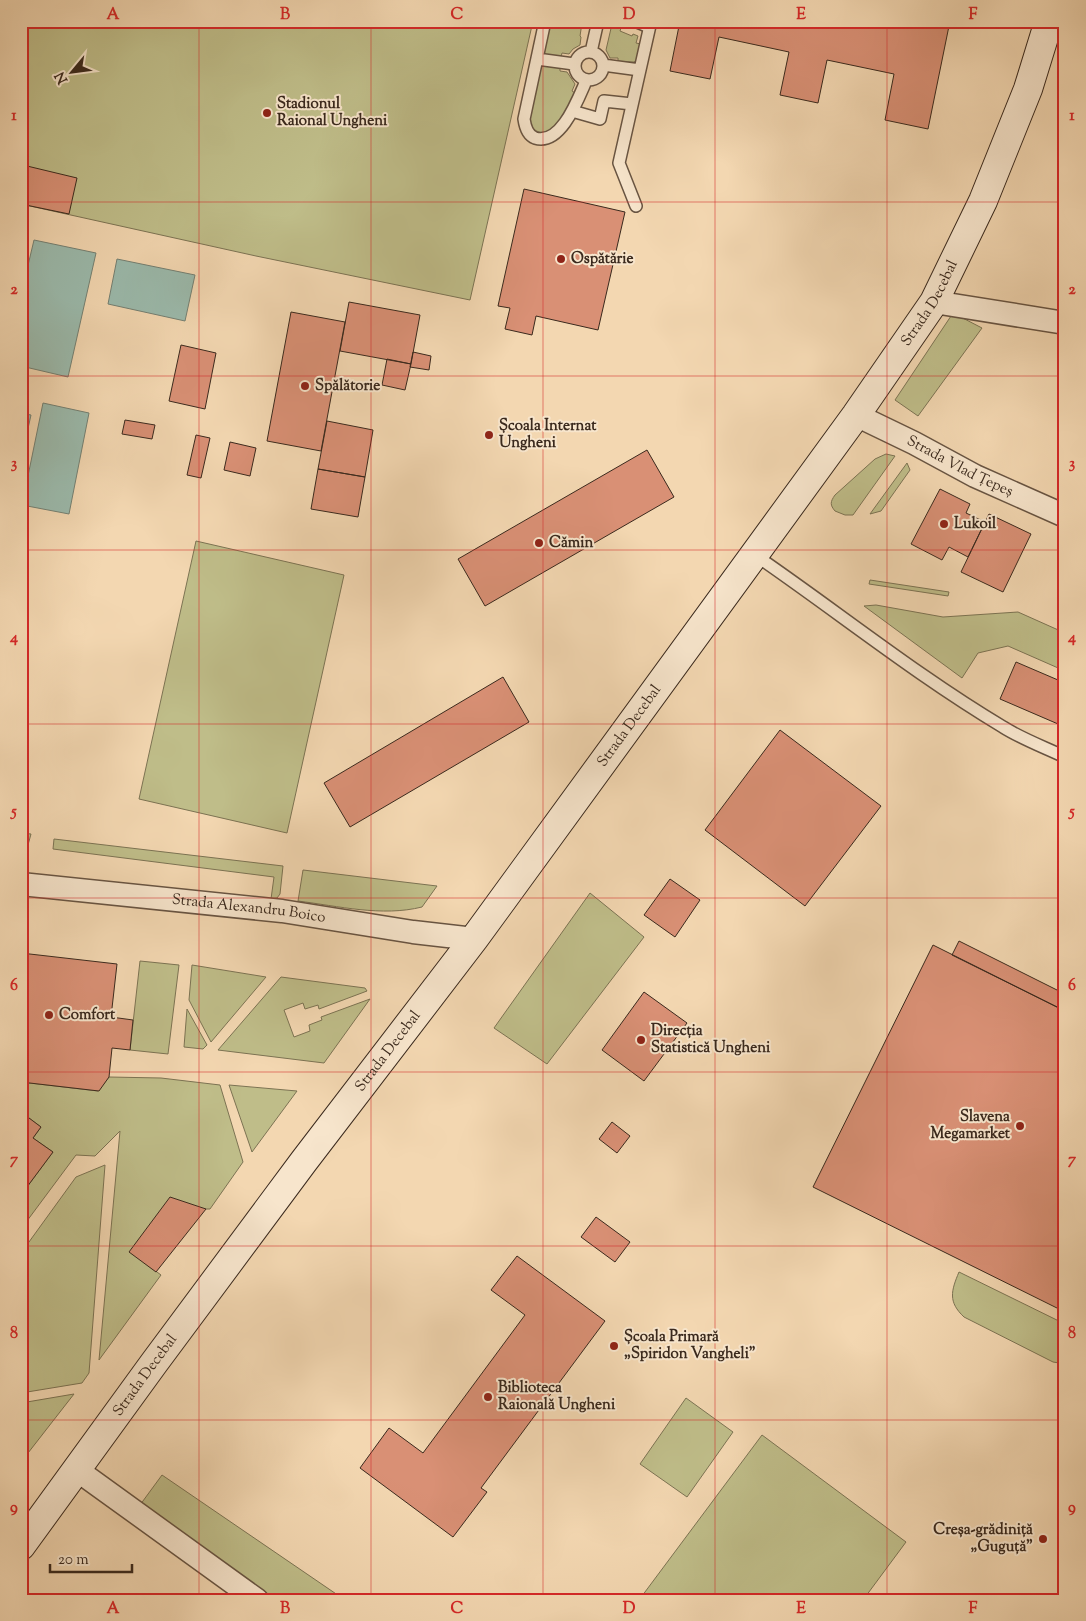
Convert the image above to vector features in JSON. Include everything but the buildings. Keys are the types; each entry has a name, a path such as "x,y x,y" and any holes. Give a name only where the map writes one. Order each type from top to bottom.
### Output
{"main road":[{"name":"Strada Decebal","path":"24,1539 77,1470 304,1161 474,939 856,416 934,302 983,202 1028,89 1049,21"}],"street":[{"path":"934,302 1065,323"},
{"name":"Strada Vlad Ţepeș","path":"856,416 914,443 975,476 1065,516"},
{"name":"Strada Alexandru Boico","path":"21,884 282,911 413,932 474,939"},
{"path":"77,1470 258,1600"}],"lane":[{"path":"545,21 524,118 525,128 530,136 545,139 553,135 572,111 586,80"},
{"path":"592,52 598,21"},
{"path":"636,21 650,24 620,163 636,206"},
{"path":"592,52 602,60 602,72 593,80 586,80 577,75 574,64 581,54 592,52"},
{"path":"537,59 574,64"},
{"path":"603,66 640,70"},
{"path":"572,111 600,119 604,101 632,104"},
{"path":"755,555 897,658 1004,728 1065,757"}],"shaded area":[{"name":"Stadionul Raional Ungheni","path":"21,21 533,21 470,300 256,256 21,204"},
{"path":"550,21 586,21 582,23 580,45 569,54 562,53 561,57 544,55"},
{"path":"612,24 621,28 620,31 632,36 633,34 638,36 636,43 641,44 637,60 634,62 618,62 618,58 610,58 606,50"},
{"path":"541,64 560,66 560,71 567,72 575,84 572,91 575,93 562,119 557,126 545,133 535,130 529,120"},
{"path":"34,240 96,253 68,377 21,366 21,295"},
{"path":"117,259 195,275 185,321 108,304"},
{"path":"953,313 982,328 918,416 895,400"},
{"path":"43,403 89,413 69,514 22,505"},
{"path":"21,413 31,415 25,442 21,441"},
{"path":"886,454 895,456 853,515 845,515 835,511 831,503 835,495 875,459"},
{"path":"907,463 910,470 881,511 870,514"},
{"path":"196,541 344,575 287,833 139,799"},
{"path":"870,580 949,592 948,596 869,584"},
{"path":"876,605 943,617 1018,612 1065,633 1065,671 1008,646 978,653 962,678 864,606"},
{"path":"21,833 31,834 28,845 21,845"},
{"path":"54,839 283,866 280,894 277,898 271,899 274,877 53,849"},
{"path":"303,870 437,886 422,907 391,911 360,910 298,901"},
{"path":"590,893 644,937 547,1064 494,1028"},
{"path":"140,961 179,965 168,1054 130,1050"},
{"path":"192,965 266,977 211,1042 189,1000"},
{"path":"281,977 365,988 367,991 319,1009 318,1005 305,1009 303,1003 284,1010 294,1037 310,1031 309,1025 322,1020 321,1017 370,999 324,1063 218,1050"},
{"path":"187,1009 207,1045 203,1049 184,1047"},
{"path":"109,1077 161,1078 220,1085 243,1162 210,1209 206,1209 130,1252 161,1275 99,1360 120,1131 95,1156 76,1155 21,1229 21,1195 53,1152 33,1138 41,1127 21,1112 21,1082 98,1091"},
{"path":"229,1085 297,1091 252,1152"},
{"path":"105,1165 89,1373 82,1383 21,1393 21,1253 76,1177"},
{"path":"959,1272 1065,1324 1065,1364 1053,1362 964,1317 955,1306 952,1296"},
{"path":"74,1394 21,1462 21,1403"},
{"path":"686,1398 733,1432 687,1497 640,1464"},
{"path":"762,1435 906,1542 863,1600 639,1600"},
{"path":"162,1475 345,1600 273,1600 140,1505"}],"place":[{"name":"Stadionul Raional Ungheni","path":"267,113"},
{"name":"Ospătărie","path":"561,259"},
{"name":"Spălătorie","path":"305,386"},
{"name":"Școala Internat Ungheni","path":"489,435"},
{"name":"Lukoil","path":"944,524"},
{"name":"Cămin","path":"539,543"},
{"name":"Comfort","path":"49,1015"},
{"name":"Direcția Statistică Ungheni","path":"641,1040"},
{"name":"Slavena Megamarket","path":"1020,1126"},
{"name":"Școala Primară „Spiridon Vangheli”","path":"614,1346"},
{"name":"Biblioteca Raională Ungheni","path":"488,1397"},
{"name":"Creșa-grădiniță „Guguță”","path":"1043,1539"}]}
